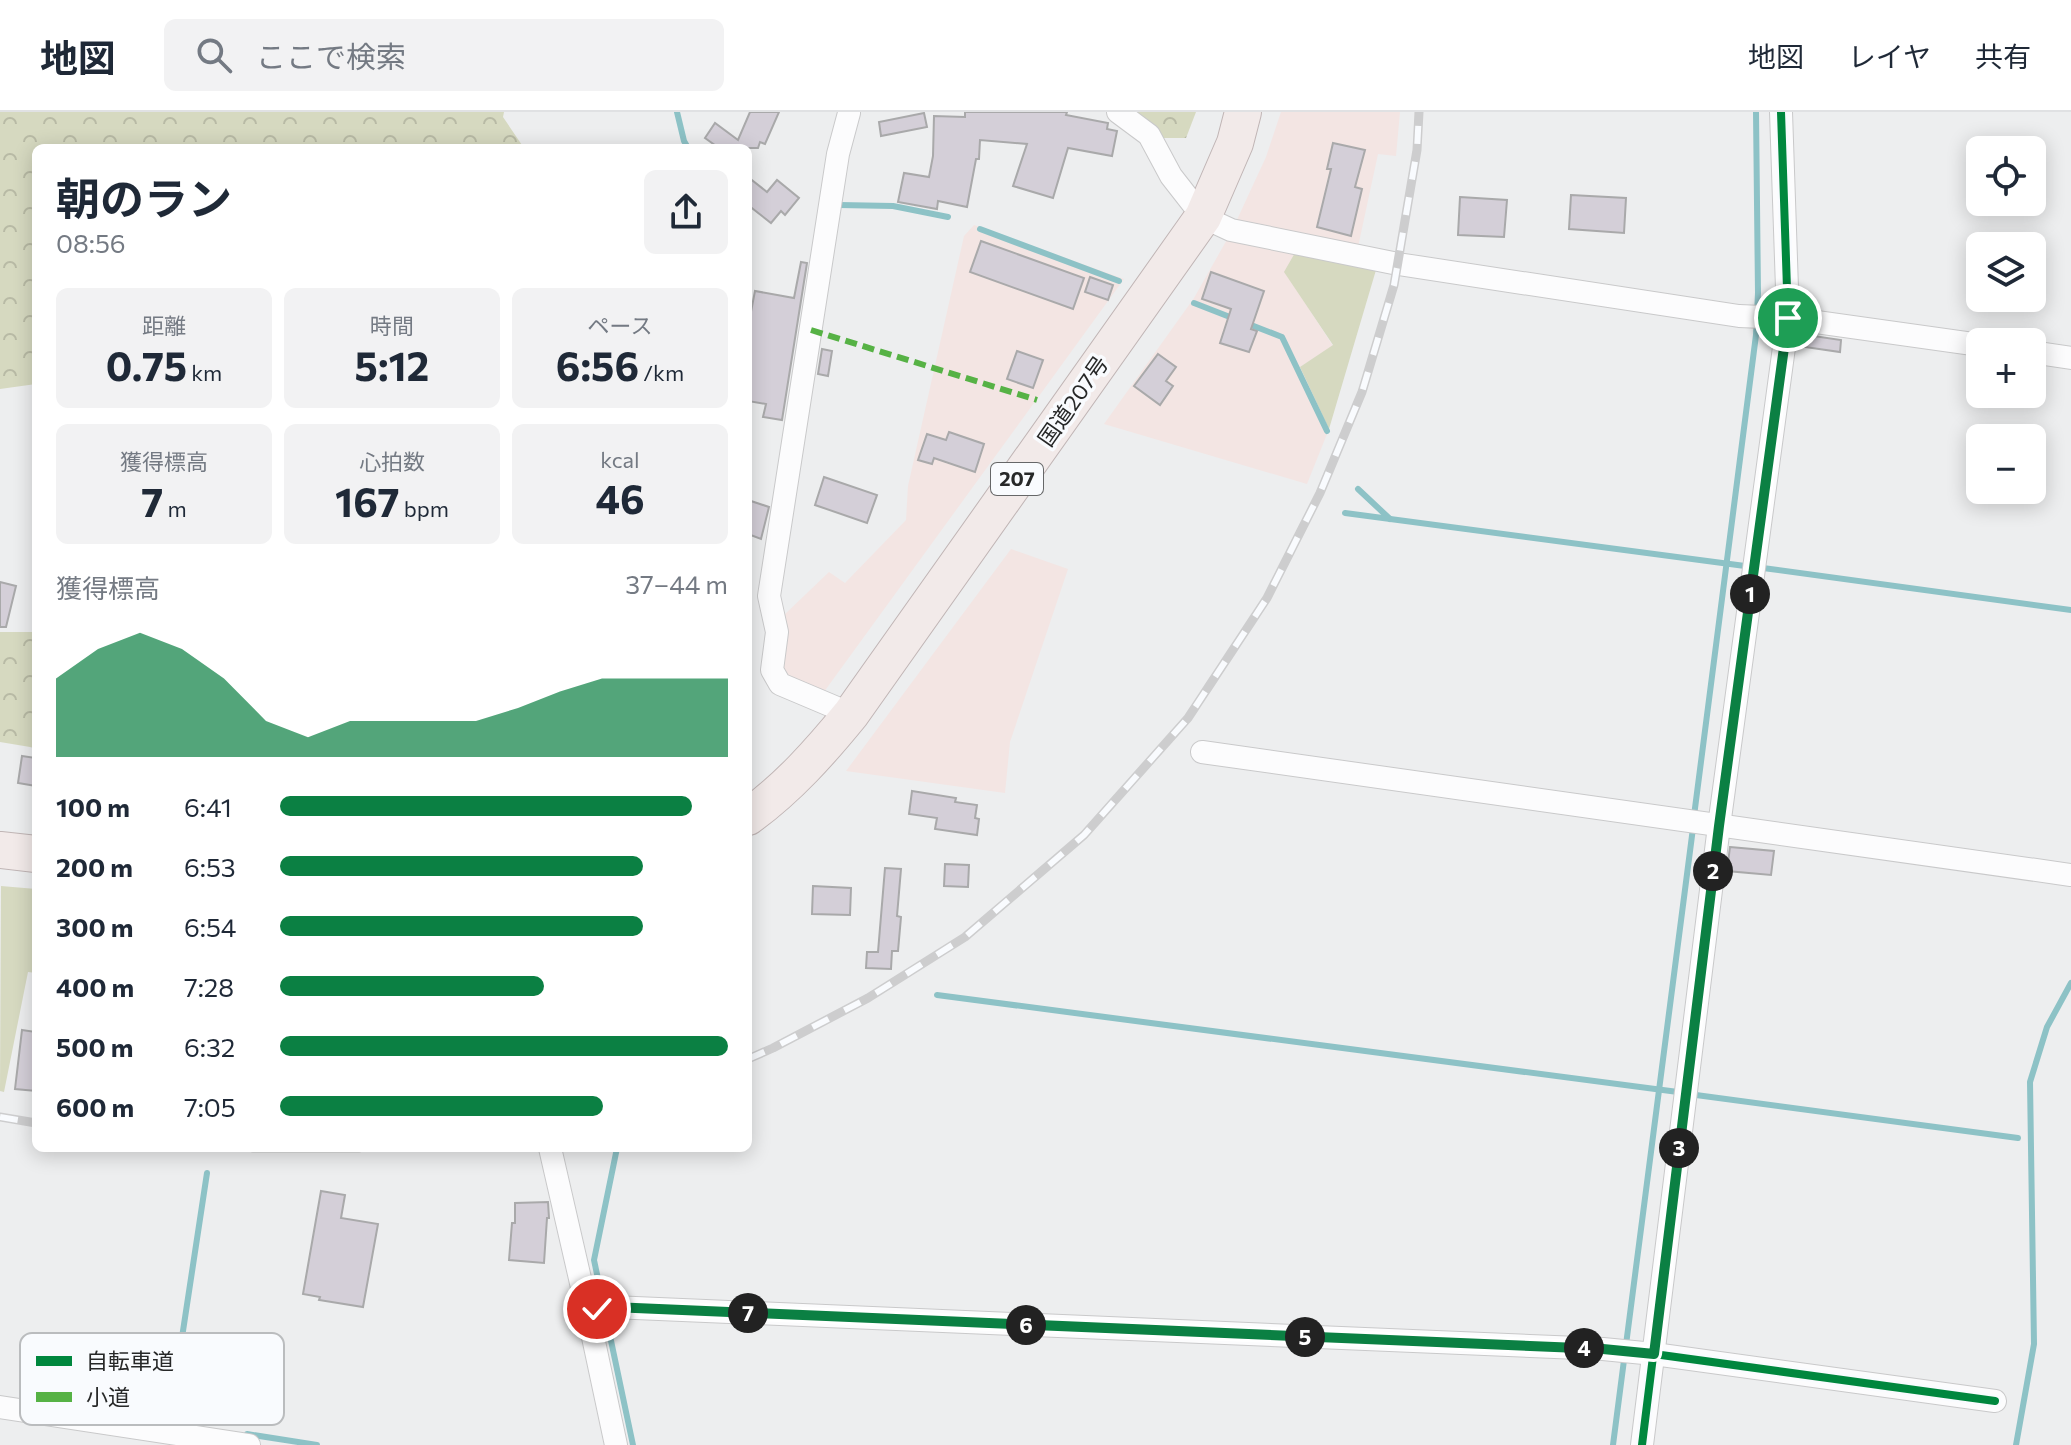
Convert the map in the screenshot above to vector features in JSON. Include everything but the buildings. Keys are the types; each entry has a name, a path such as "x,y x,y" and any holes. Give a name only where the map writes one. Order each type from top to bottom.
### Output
{"highway":[{"name":"国道207号","path":"752,814 815,758 851,714 1203,217 1235,143 1243,112"},
{"path":"0,850 32,854"}],"street":[{"path":"851,714 780,684 772,670 777,632 769,596 838,154 848,112 869,112"},
{"path":"1118,112 1149,135 1171,176 1203,217 1231,230 1398,264 1966,343"},
{"path":"1642,1445 1635,1353 1767,317 1781,112"},
{"path":"2046,354 2071,358"},
{"path":"1202,752 2071,875"},
{"path":"551,1152 599,1308 616,1445"},
{"path":"599,1308 1635,1353 1995,1401"},
{"path":"0,1407 20,1410"},
{"path":"118,1425 249,1445"}],"shaded area":[{"path":"1281,112 1400,112 1396,156 1378,154 1358,247 1235,224 1266,157"},
{"path":"974,225 1124,279 821,696 780,675 783,616 829,572 845,583 906,520 908,486 964,236"},
{"path":"1229,236 1296,251 1285,272 1333,346 1300,367 1329,429 1307,484 1104,424 1194,298"},
{"path":"1011,549 1068,569 1010,742 1005,793 846,771"}],"green space":[{"path":"0,112 504,112 503,117 521,144 32,144 32,385 0,389"},
{"path":"1132,112 1196,112 1186,138 1164,138"},
{"path":"1296,251 1376,270 1329,429 1300,367 1333,345 1284,272"},
{"path":"0,632 32,632 32,747 0,742"},
{"path":"1,886 32,889 32,972 28,972 4,1092 0,1091"}],"waterway":[{"path":"677,112 686,144"},
{"path":"1694,816 1756,335 1756,112"},
{"path":"839,205 893,206 948,217"},
{"path":"980,229 1119,281"},
{"path":"1194,303 1235,319"},
{"path":"1246,323 1282,337 1327,431"},
{"path":"1358,489 1390,519"},
{"path":"1345,513 1745,566"},
{"path":"1763,568 2071,610"},
{"path":"1613,1445 1693,828"},
{"path":"2016,1445 2034,1344 2030,1082 2047,1027 2071,983"},
{"path":"937,995 1678,1092"},
{"path":"1696,1095 2018,1138"},
{"path":"616,1152 594,1260 633,1445"},
{"path":"183,1333 207,1173"},
{"path":"247,1434 317,1445"}],"railway":[{"path":"752,1057 868,998 965,937 1084,835 1188,718 1267,598 1320,493 1362,392 1394,285 1417,150 1419,112"},
{"path":"0,1117 32,1122"}],"marked path":[{"path":"811,330 1037,400"}],"cycle path":[{"path":"1642,1445 1719,826 1788,318 1781,112"},
{"path":"587,1309 612,1307 1603,1349 1995,1401"}],"route":[{"path":"597,1309 612,1307 1603,1349 1654,1354 1719,826 1788,318"}]}
